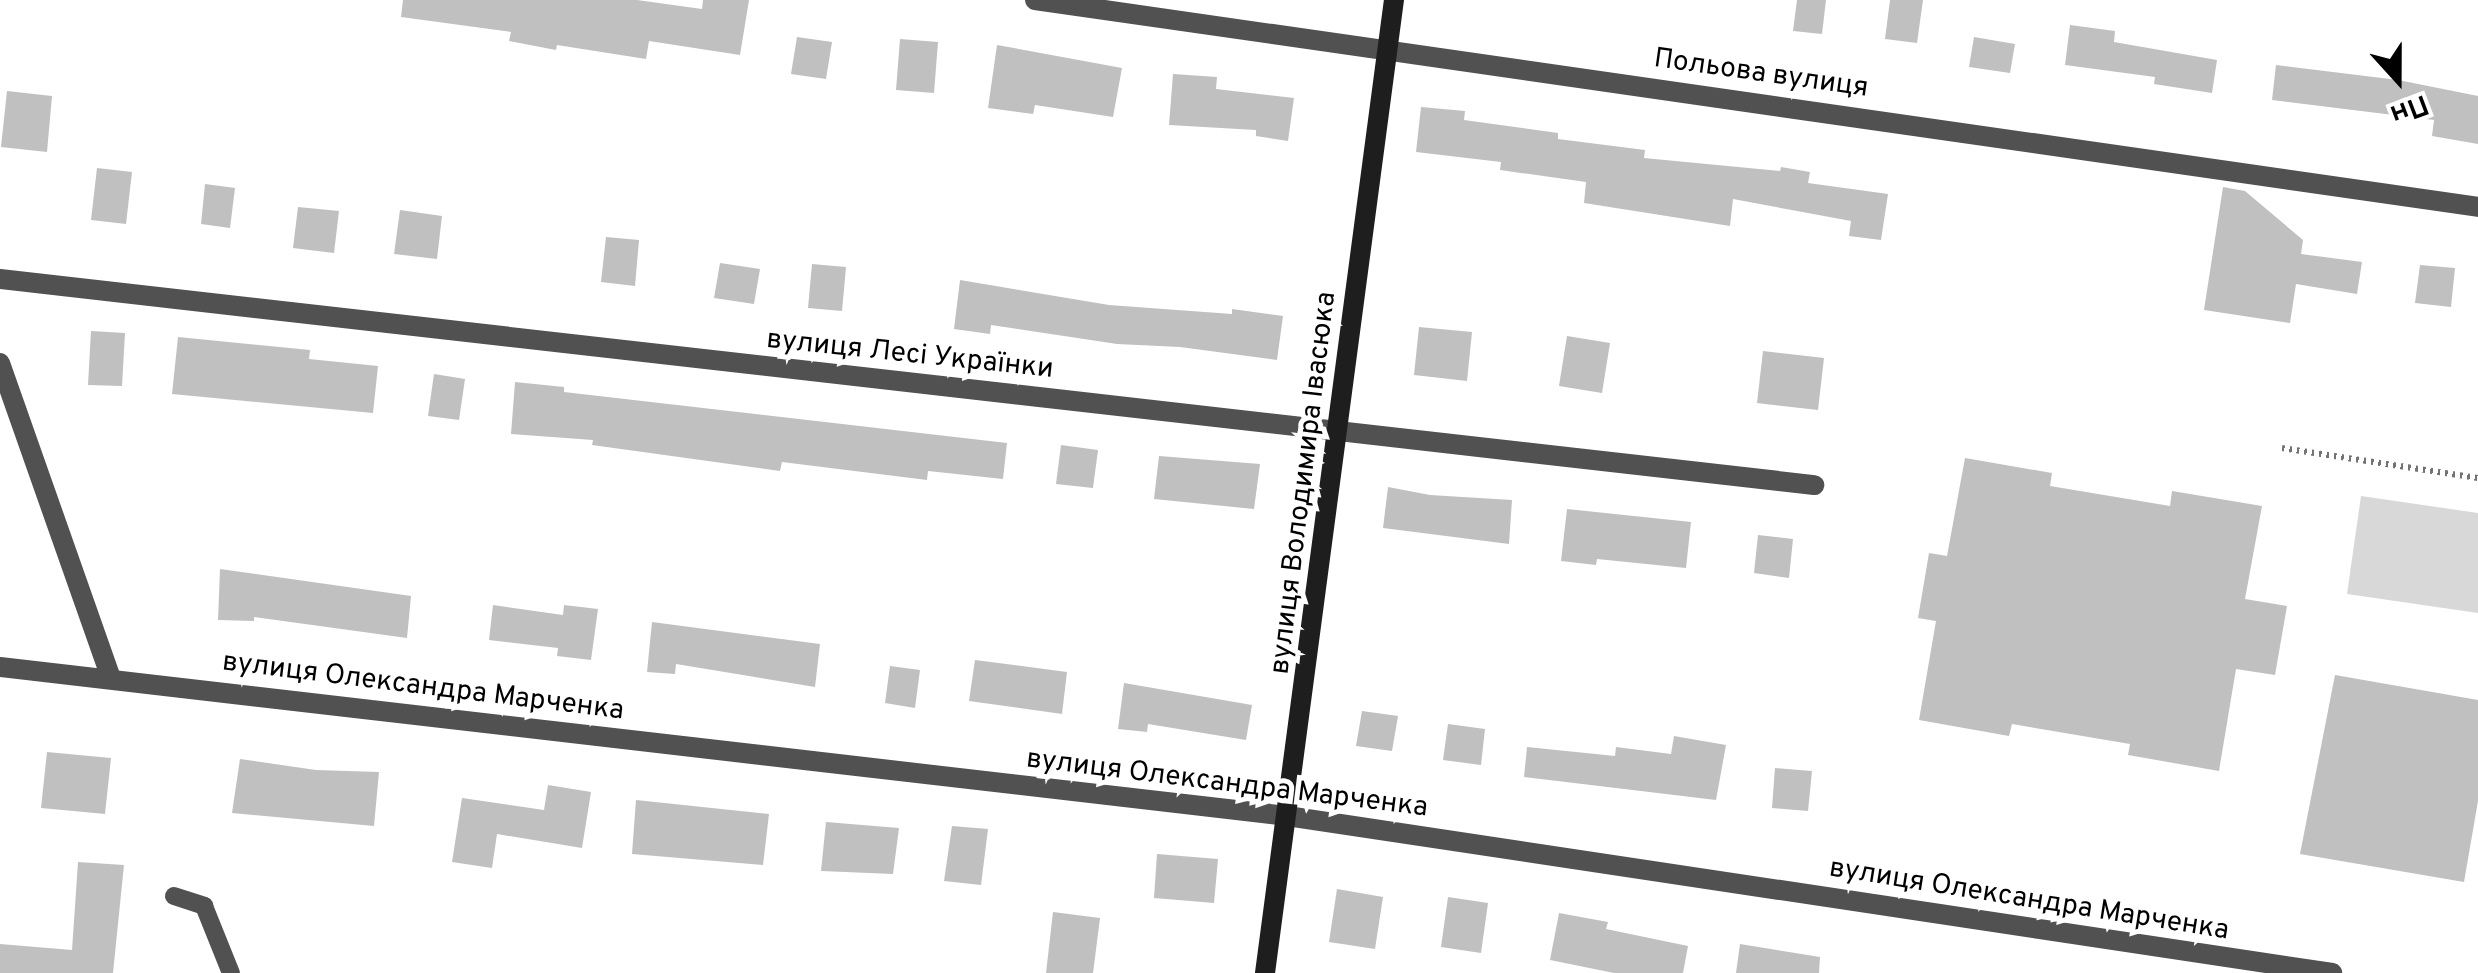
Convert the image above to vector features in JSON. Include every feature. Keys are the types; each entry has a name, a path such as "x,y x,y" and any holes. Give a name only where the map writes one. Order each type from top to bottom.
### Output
{"street":[{"name":"Польова вулиця","path":"1035,0 2478,207"},
{"name":"вулиця Володимира Івасюка","path":"1265,973 1394,0"},
{"name":"вулиця Лесі Українки","path":"0,280 1814,484"},
{"path":"0,363 111,678"},
{"name":"вулиця Олександра Марченка","path":"0,667 1288,816 2332,973"}],"lane":[{"path":"174,896 204,906 231,973"}],"path":[{"path":"2282,448 2478,478"}],"shaded area":[{"path":"2361,496 2478,513 2478,613 2347,594"}],"building":[{"path":"403,0 637,0 702,9 703,0 749,0 740,55 649,41 646,59 557,45 556,50 509,41 511,32 401,17"},
{"path":"1797,0 1826,0 1822,34 1793,31"},
{"path":"1890,0 1923,0 1917,43 1885,39"},
{"path":"2070,25 2115,31 2114,42 2217,60 2212,93 2154,84 2155,77 2065,65"},
{"path":"797,37 832,42 826,79 791,74"},
{"path":"1974,37 2015,44 2010,73 1969,67"},
{"path":"900,39 938,42 934,93 896,90"},
{"path":"997,45 1122,68 1113,117 1035,105 1033,114 988,108"},
{"path":"2276,65 2398,80 2478,96 2478,144 2432,136 2434,120 2272,100"},
{"path":"1173,74 1217,77 1216,89 1294,98 1288,141 1256,136 1256,130 1169,125"},
{"path":"7,91 52,96 47,152 1,147"},
{"path":"1421,107 1465,111 1464,120 1558,133 1558,139 1645,150 1644,158 1780,171 1781,167 1810,172 1808,183 1888,194 1881,240 1849,236 1851,221 1733,199 1730,226 1584,203 1586,182 1500,170 1501,162 1416,152"},
{"path":"97,168 132,172 126,224 91,220"},
{"path":"205,184 235,188 230,228 201,224"},
{"path":"2223,187 2245,191 2303,240 2301,254 2362,262 2357,294 2296,284 2290,323 2204,310"},
{"path":"298,207 339,211 334,253 293,248"},
{"path":"400,210 442,216 437,259 394,254"},
{"path":"606,237 639,240 635,286 601,282"},
{"path":"720,263 760,269 754,304 714,298"},
{"path":"812,264 846,267 842,311 808,308"},
{"path":"2420,265 2455,268 2451,307 2415,303"},
{"path":"960,280 1109,305 1232,314 1232,309 1283,316 1277,360 1180,347 1117,344 991,325 990,334 954,329"},
{"path":"1419,327 1472,332 1467,381 1414,375"},
{"path":"91,331 125,333 122,386 88,385"},
{"path":"1567,336 1610,343 1602,393 1559,386"},
{"path":"178,337 310,350 309,359 378,366 373,413 172,394"},
{"path":"1763,351 1824,358 1818,410 1757,403"},
{"path":"434,374 465,379 459,420 428,416"},
{"path":"515,382 564,387 564,392 1007,443 1003,479 928,471 927,480 782,462 780,471 592,445 593,440 511,434"},
{"path":"1061,445 1098,450 1093,488 1056,484"},
{"path":"1159,456 1260,464 1254,509 1154,499"},
{"path":"1965,458 2052,473 2050,486 2170,506 2172,491 2262,506 2245,599 2287,606 2275,675 2236,669 2219,771 2128,755 2130,744 2012,724 2009,736 1919,720 1936,621 1918,618 1929,553 1947,556"},
{"path":"1388,487 1430,495 1512,500 1509,544 1383,528"},
{"path":"1567,509 1691,522 1686,568 1597,559 1596,565 1561,561"},
{"path":"1758,535 1793,539 1789,578 1754,573"},
{"path":"220,569 411,596 407,638 254,617 254,621 218,620"},
{"path":"493,605 563,615 564,605 598,609 591,660 557,656 558,648 489,640"},
{"path":"652,622 820,644 815,687 676,664 675,674 647,672"},
{"path":"975,660 1067,672 1062,714 969,701"},
{"path":"890,666 920,670 915,708 885,703"},
{"path":"2335,675 2478,700 2478,801 2464,882 2300,854"},
{"path":"1124,683 1252,705 1246,740 1148,724 1147,732 1118,729"},
{"path":"1362,711 1398,716 1392,751 1356,746"},
{"path":"1448,724 1485,729 1481,765 1443,760"},
{"path":"1674,736 1726,745 1716,800 1524,777 1527,747 1615,756 1616,747 1671,754"},
{"path":"47,752 111,758 105,814 41,808"},
{"path":"240,759 316,770 379,772 374,826 232,813"},
{"path":"1775,768 1812,771 1808,811 1772,808"},
{"path":"548,785 591,792 582,848 497,834 492,868 452,862 462,798 544,810"},
{"path":"636,800 769,814 763,865 632,854"},
{"path":"826,822 899,828 893,874 821,871"},
{"path":"952,826 988,829 981,885 944,881"},
{"path":"1157,854 1218,859 1214,903 1154,898"},
{"path":"78,862 124,865 113,973 0,973 0,944 72,950"},
{"path":"1337,889 1383,897 1375,949 1329,942"},
{"path":"1448,897 1488,903 1481,953 1441,947"},
{"path":"1053,912 1100,918 1093,973 1046,973"},
{"path":"1559,913 1608,922 1606,929 1688,946 1683,973 1614,973 1550,960"},
{"path":"1740,944 1820,957 1819,973 1736,973"}]}
